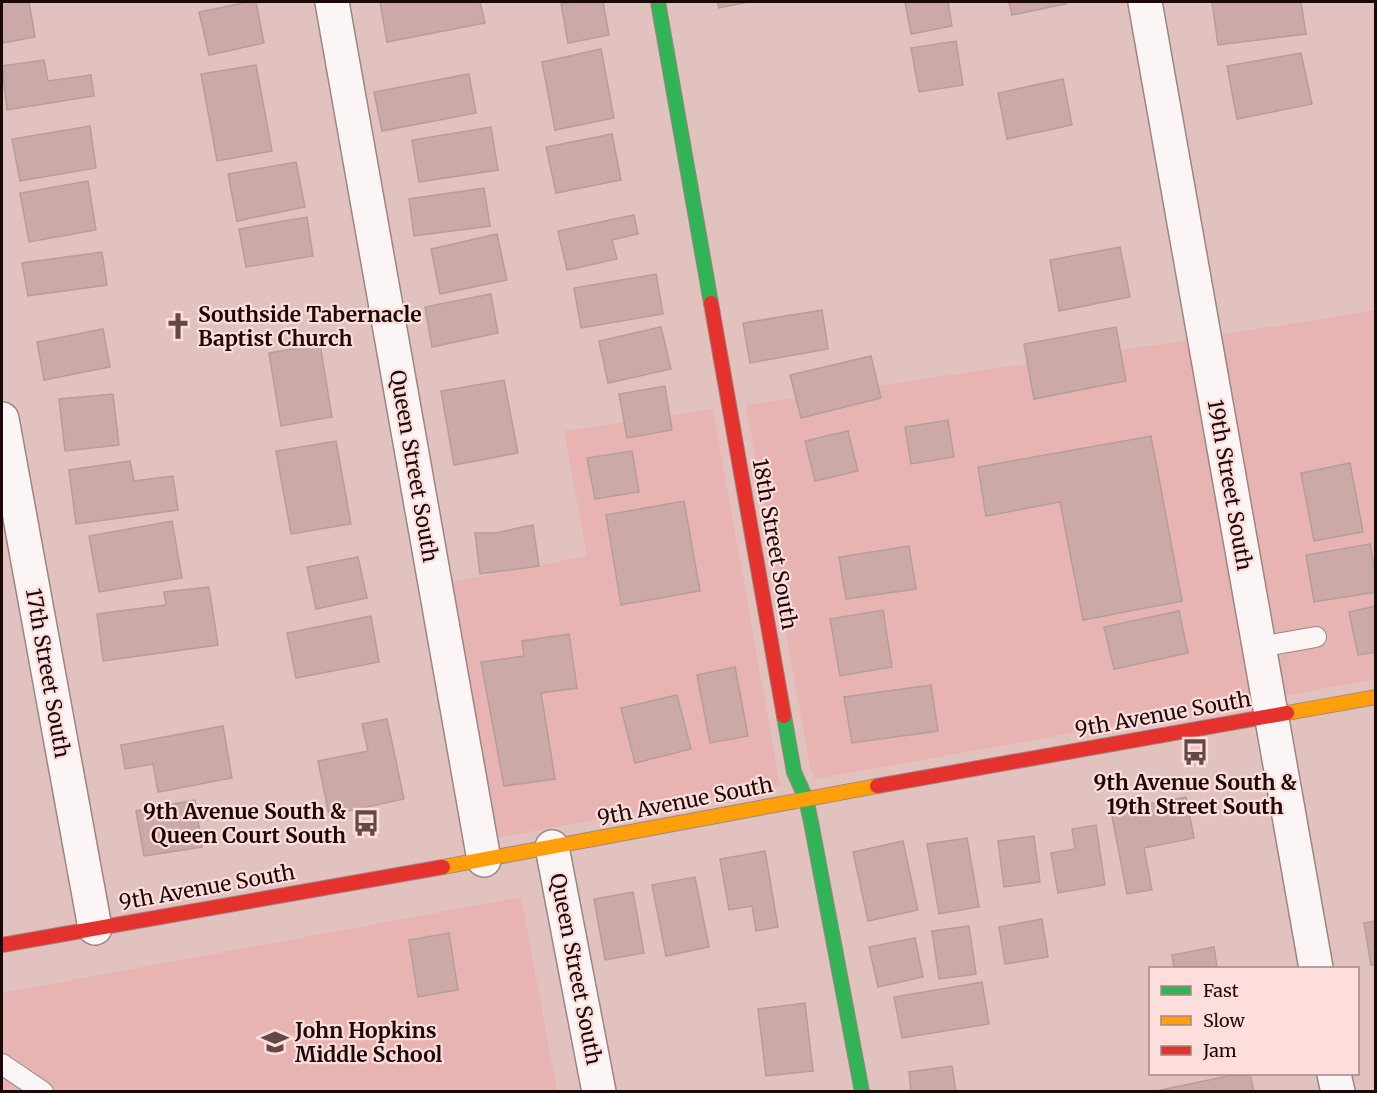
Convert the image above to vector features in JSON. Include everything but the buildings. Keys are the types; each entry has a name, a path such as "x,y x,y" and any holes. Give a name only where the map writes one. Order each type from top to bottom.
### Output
{"street":[{"name":"Queen Street South","path":"332,2 484,860"},
{"name":"18th Street South","path":"658,2 794,772 806,799 862,1092"},
{"name":"19th Street South","path":"1144,2 1316,967"},
{"name":"17th Street South","path":"2,419 95,928"},
{"name":"9th Avenue South","path":"2,945 484,860 806,799 1376,697"},
{"name":"Queen Street South","path":"552,847 599,1092"},
{"path":"1334,1075 1338,1092"}],"lane":[{"path":"1259,647 1316,637"},
{"path":"2,1064 44,1092"}],"shaded area":[{"path":"1375,310 1375,679 1284,696 1220,335"},
{"path":"1188,340 1252,701 815,779 810,767 746,405"},
{"path":"713,409 781,785 497,838 452,582 587,556 564,431"},
{"name":"John Hopkins Middle School","path":"521,897 557,1091 2,1092 2,993"}],"traffic: fast":[{"path":"658,2 711,303"},
{"path":"784,716 794,772 806,799 811,822 862,1092"}],"traffic: slow":[{"path":"1287,713 1376,697"},
{"path":"443,867 877,786"}],"traffic: jam":[{"path":"711,303 784,716"},
{"path":"877,786 1287,713"},
{"path":"2,945 443,867"}],"place":[{"name":"Southside Tabernacle Baptist Church","path":"178,326"},
{"name":"9th Avenue South & 19th Street South","path":"1195,752"},
{"name":"9th Avenue South & Queen Court South","path":"366,823"},
{"name":"John Hopkins Middle School","path":"275,1042"}]}
